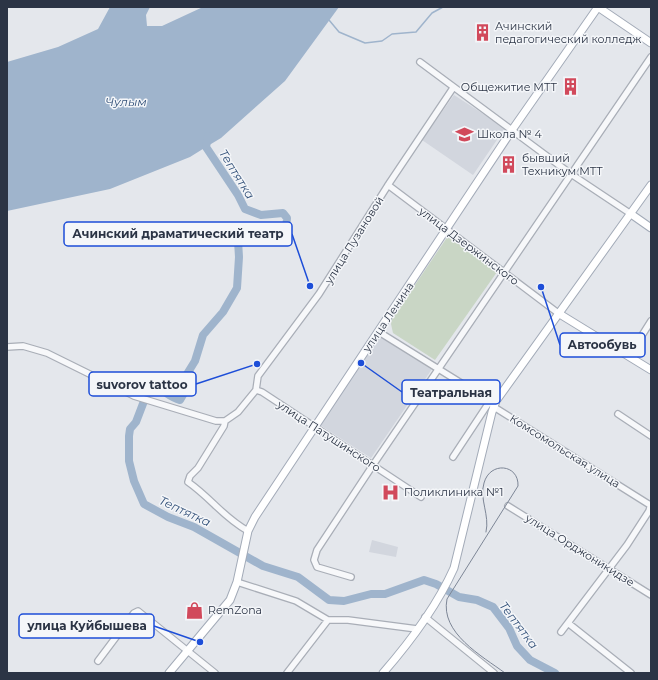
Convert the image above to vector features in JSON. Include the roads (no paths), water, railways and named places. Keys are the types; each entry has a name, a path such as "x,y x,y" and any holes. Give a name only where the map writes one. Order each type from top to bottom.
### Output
{"main road":[{"path":"598,7 651,43"},
{"name":"улица Ленина","path":"170,673 227,605 237,582 248,532 255,517 379,332 446,228 598,7"},
{"path":"386,672 417,629 448,581 459,552 492,404 651,185"},
{"path":"631,214 651,228"},
{"name":"улица Дзержинского","path":"558,313 651,370"}],"street":[{"path":"351,577 322,570 317,567 314,560 317,550 372,465 651,57"},
{"path":"420,62 571,174 631,214"},
{"name":"улица Пузановой","path":"225,421 238,412 256,390 258,376 319,294 388,185 454,88"},
{"name":"улица Дзержинского","path":"388,185 558,313"},
{"path":"629,356 651,321"},
{"name":"Комсомольская улица","path":"379,332 438,368 651,505"},
{"path":"7,347 23,346 47,353 134,396 210,420 225,421 224,426 188,482 207,497 227,518 248,532"},
{"name":"улица Патушинского","path":"256,390 262,392 315,426 421,496"},
{"path":"454,457 492,404"},
{"path":"618,414 651,436"},
{"path":"561,632 610,569 646,517 651,505"},
{"name":"улица Орджоникидзе","path":"508,506 651,595"},
{"path":"237,582 296,601 328,620 348,620 417,629"},
{"path":"98,661 134,612 140,612 215,673"},
{"path":"425,617 447,637 494,673"},
{"path":"287,673 328,620"},
{"path":"568,623 631,673"}],"water":[{"name":"Чулым","path":"110,7 150,7 146,15 147,26 162,26 203,7 339,7 285,81 221,138 190,157 110,189 7,211 7,62 58,47 98,29"}],"waterway":[{"path":"329,20 339,32 365,43 382,41 392,34 416,32 432,13 443,7"},
{"name":"Тептятка","path":"208,136 206,147 238,195 245,209 261,215 283,213 287,218 286,230 275,241 265,242 244,233 238,241 239,257 237,288 223,312 203,335 195,361 187,374 190,383 180,400 156,387 152,386 149,388 136,422 130,429 129,436 129,461 134,481 144,504 168,517 194,527 263,566 298,577 329,600 344,601 371,594 385,594 424,580 436,584 459,597 477,600 493,607 509,628 517,646 530,660 555,673"}],"tram line":[{"path":"486,532 487,519 483,495 484,483 487,476 492,471 498,468 504,468 514,473 518,486 447,599 447,611 450,623 456,633 475,651 505,673"}],"place":[{"name":"Ачинский педагогический колледж","path":"482,32"},
{"name":"Общежитие МТТ","path":"570,87"},
{"name":"Школа № 4","path":"464,134"},
{"name":"бывший Техникум МТТ","path":"509,164"},
{"name":"Ачинский драматический театр","path":"310,286"},
{"name":"Автообувь","path":"541,287"},
{"name":"Театральная","path":"361,363"},
{"name":"suvorov tattoo","path":"257,364"},
{"name":"Поликлиника №1","path":"391,492"},
{"name":"RemZona","path":"195,610"},
{"name":"улица Куйбышева","path":"200,642"}]}
